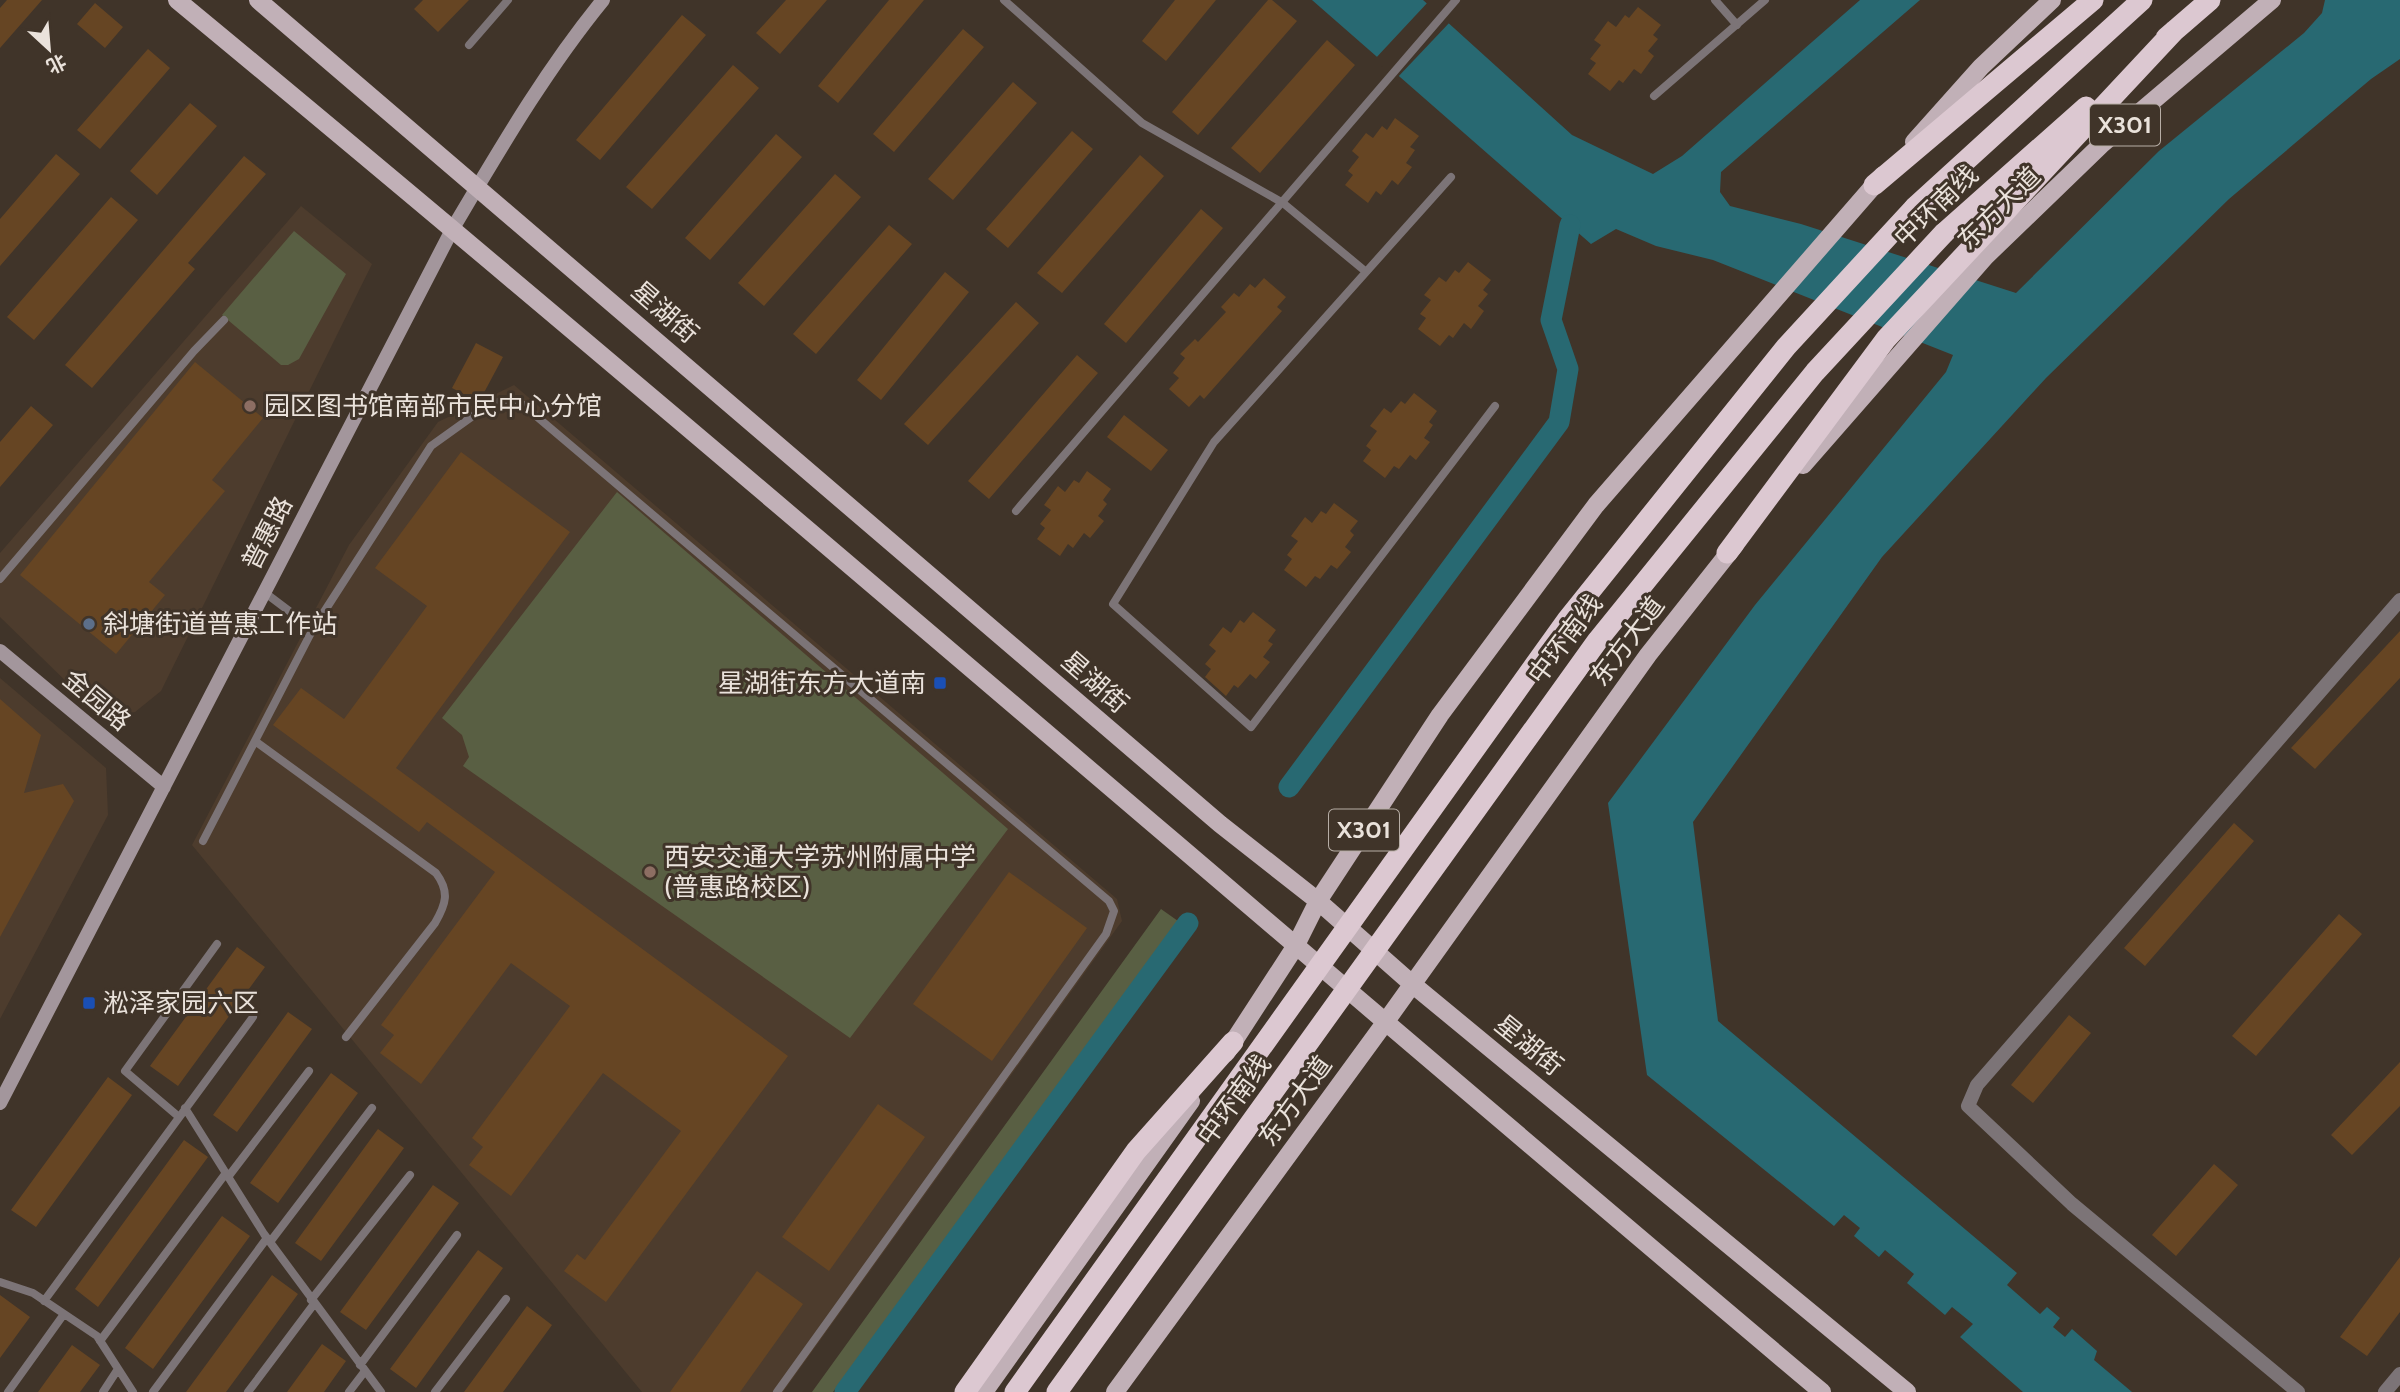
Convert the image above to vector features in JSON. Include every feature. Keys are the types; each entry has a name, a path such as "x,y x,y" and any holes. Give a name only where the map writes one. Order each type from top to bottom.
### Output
{"highway":[{"path":"1874,185 2093,0"},
{"name":"中环南线","path":"1015,1392 1567,620 1786,347 1915,207 2142,0"},
{"name":"中环南线","path":"1057,1392 1598,640 1815,372 1944,233 2210,0"},
{"path":"1727,553 1886,340 2175,30"},
{"path":"965,1392 1136,1150 1233,1042"}],"main road":[{"path":"177,0 453,228 1384,1024 1822,1392"},
{"name":"星湖街","path":"258,0 1220,824 1318,901 1412,983 1907,1392"},
{"name":"普惠路","path":"0,1103 453,228 524,109 572,39 603,0"},
{"name":"X301","path":"984,1392 1233,1042 1294,947 1318,901 1440,715 1596,505 1874,185 1981,67 2052,0"},
{"name":"东方大道","path":"1115,1392 1384,1024 1648,654 1727,553 1985,257 2101,145 2272,0"},
{"name":"金园路","path":"0,651 164,787"}],"street":[{"path":"2298,1392 2072,1204 1968,1106 1977,1085 2400,600"},
{"path":"2385,1392 2400,1374"}],"lane":[{"path":"469,46 508,0"},
{"path":"1004,0 1142,122 1283,203 1365,271"},
{"path":"1715,0 1737,25"},
{"path":"1654,96 1765,0"},
{"path":"1016,511 1454,3"},
{"path":"1451,177 1214,442 1113,604 1251,727 1495,406"},
{"path":"0,579 194,351 224,320"},
{"path":"203,841 313,629 430,446 484,408 503,400 516,399 1109,901 1114,911 1106,934 777,1392"},
{"path":"264,592 313,629"},
{"path":"255,741 436,873 447,896 435,923 346,1037"},
{"path":"179,1116 125,1071 217,944"},
{"path":"44,1301 253,1017"},
{"path":"100,1341 309,1071"},
{"path":"185,1108 268,1240 381,1392"},
{"path":"153,1392 372,1108"},
{"path":"248,1392 410,1175"},
{"path":"349,1392 457,1235"},
{"path":"0,1282 33,1293 100,1341 133,1392"},
{"path":"435,1392 506,1299"},
{"path":"8,1392 64,1314"},
{"path":"103,1392 118,1369"}],"shaded area":[{"path":"301,206 372,264 161,691 135,712 126,714 105,708 76,691 0,617 0,553"},
{"name":"西安交通大学苏州附属中学 (普惠路校区)","path":"514,385 1117,899 1122,921 783,1392 642,1392 192,845 349,545 438,422"},
{"path":"0,678 106,768 108,815 0,1019"}],"green space":[{"path":"294,231 346,274 299,359 288,365 281,365 222,315"},
{"path":"617,492 1008,829 850,1038 463,766 469,757 462,735 442,718"},
{"path":"1161,909 1178,921 833,1392 812,1392"}],"water":[{"path":"1312,0 1423,0 1572,135 1653,174 1682,156 1860,0 1920,0 1721,172 1720,192 1730,206 1801,224 2016,293 2159,151 2304,33 2322,13 2325,0 2400,0 2400,59 2371,79 2229,199 2046,378 1882,557 1693,822 1718,1021 2017,1273 2007,1285 2040,1314 2047,1307 2060,1318 2053,1327 2065,1337 2072,1329 2097,1351 2094,1360 2132,1392 2023,1392 1960,1337 1973,1324 1952,1307 1945,1315 1907,1283 1914,1274 1885,1250 1879,1257 1854,1236 1860,1228 1844,1215 1834,1226 1647,1075 1608,803 1755,605 1946,372 1953,355 1713,260 1656,246 1616,229 1591,244"}],"pier":[{"path":"1429,1 1451,21 1396,79 1374,60"}],"building":[{"path":"7,0 42,0 0,48 0,8"},
{"path":"423,0 469,0 438,32 414,9"},
{"path":"786,0 827,0 780,54 756,33"},
{"path":"889,0 924,0 838,103 818,86"},
{"path":"1175,0 1216,0 1166,61 1142,41"},
{"path":"1268,0 1272,0 1297,21 1198,135 1172,112"},
{"path":"95,3 123,27 105,48 77,24"},
{"path":"1638,7 1661,25 1653,35 1658,39 1648,51 1654,56 1641,74 1634,69 1623,83 1619,80 1610,91 1588,74 1596,63 1590,59 1601,45 1594,40 1608,21 1616,27 1625,15 1629,18"},
{"path":"682,15 706,35 600,160 576,140"},
{"path":"963,29 984,47 894,152 873,134"},
{"path":"1327,40 1355,65 1260,173 1231,148"},
{"path":"148,49 170,68 100,149 77,130"},
{"path":"733,65 759,88 652,209 626,187"},
{"path":"1013,82 1037,103 953,200 928,179"},
{"path":"190,103 217,126 157,195 130,171"},
{"path":"1395,118 1419,136 1410,147 1415,150 1406,163 1412,167 1398,185 1392,180 1381,195 1376,191 1368,203 1345,185 1353,175 1348,171 1359,157 1352,151 1366,133 1373,138 1382,126 1387,130"},
{"path":"1072,131 1093,149 1008,248 986,229"},
{"path":"776,134 802,157 710,260 685,238"},
{"path":"56,154 80,174 0,266 0,219"},
{"path":"1140,155 1164,176 1062,293 1037,273"},
{"path":"244,156 266,174 188,263 195,269 92,388 65,365"},
{"path":"835,174 861,197 764,306 738,283"},
{"path":"111,197 138,220 34,340 7,317"},
{"path":"1201,209 1223,228 1126,343 1104,324"},
{"path":"889,225 912,244 816,354 793,334"},
{"path":"1468,262 1491,280 1483,290 1488,294 1478,306 1484,311 1471,329 1464,323 1453,338 1449,335 1440,346 1418,329 1426,318 1420,314 1431,300 1424,295 1439,277 1446,282 1455,270 1459,273"},
{"path":"945,272 969,292 881,400 857,380"},
{"path":"1264,278 1286,297 1277,307 1282,311 1204,399 1200,395 1189,407 1169,389 1179,378 1173,373 1185,358 1180,354 1195,339 1198,342 1226,312 1221,307 1234,293 1239,297 1250,284 1255,288"},
{"path":"1016,302 1039,323 928,445 904,424"},
{"path":"476,343 503,357 479,402 452,388"},
{"path":"1077,355 1098,373 989,499 968,481"},
{"path":"195,362 263,418 212,480 225,491 149,582 165,595 116,654 20,575"},
{"path":"1414,393 1437,411 1429,422 1433,425 1424,438 1430,442 1416,460 1410,455 1399,469 1394,466 1385,478 1363,461 1371,450 1366,446 1377,431 1370,426 1384,408 1391,413 1401,401 1405,404"},
{"path":"31,406 53,425 0,487 0,442"},
{"path":"1124,415 1168,450 1151,471 1107,437"},
{"path":"461,452 570,532 396,768 788,1056 606,1302 564,1271 577,1254 585,1260 681,1131 603,1073 511,1196 469,1165 483,1147 472,1138 570,1006 511,963 421,1084 380,1053 394,1035 381,1025 495,872 427,822 419,832 273,725 301,688 344,719 427,606 375,568"},
{"path":"1087,471 1111,489 1103,500 1107,504 1098,516 1104,521 1090,538 1084,533 1073,548 1068,544 1060,556 1037,539 1045,528 1040,524 1051,510 1044,505 1058,486 1065,492 1074,480 1079,483"},
{"path":"1334,503 1358,521 1350,531 1354,535 1345,547 1351,552 1337,569 1331,565 1320,579 1315,576 1306,587 1284,570 1292,559 1287,555 1298,541 1291,536 1305,517 1312,523 1321,511 1326,514"},
{"path":"1253,612 1276,630 1268,641 1273,644 1263,657 1270,662 1256,679 1250,674 1238,688 1234,685 1226,696 1205,677 1211,669 1205,664 1216,651 1209,645 1223,627 1231,633 1240,620 1244,623"},
{"path":"2400,631 2400,678 2315,769 2291,748"},
{"path":"0,699 41,735 24,793 63,784 74,801 0,937"},
{"path":"2234,823 2254,841 2145,966 2124,948"},
{"path":"1009,872 1087,928 992,1061 913,1004"},
{"path":"2339,914 2362,934 2256,1056 2232,1036"},
{"path":"237,947 265,967 178,1086 150,1066"},
{"path":"288,1012 312,1029 237,1132 213,1115"},
{"path":"2069,1015 2091,1033 2033,1103 2011,1085"},
{"path":"2400,1062 2400,1106 2352,1155 2331,1135"},
{"path":"331,1073 358,1093 278,1203 250,1183"},
{"path":"108,1077 132,1095 36,1227 11,1210"},
{"path":"878,1104 925,1137 829,1271 782,1237"},
{"path":"378,1129 404,1148 321,1261 295,1243"},
{"path":"184,1140 208,1157 98,1307 75,1289"},
{"path":"2214,1164 2238,1185 2176,1256 2152,1235"},
{"path":"433,1185 459,1203 366,1330 340,1312"},
{"path":"222,1216 250,1236 153,1369 125,1348"},
{"path":"478,1250 503,1268 416,1388 390,1369"},
{"path":"2400,1257 2400,1312 2367,1356 2340,1337"},
{"path":"757,1271 803,1304 740,1392 670,1392"},
{"path":"272,1275 298,1294 226,1392 186,1392"},
{"path":"0,1295 30,1317 0,1358"},
{"path":"527,1306 552,1325 503,1392 464,1392"},
{"path":"322,1344 346,1361 324,1392 287,1392"},
{"path":"72,1345 100,1365 80,1392 38,1392"}],"waterway":[{"path":"1289,787 1559,422 1568,369 1551,320 1570,225"},
{"path":"845,1392 1188,923"}],"place":[{"name":"园区图书馆南部市民中心分馆","path":"250,406"},
{"name":"斜塘街道普惠工作站","path":"89,624"},
{"name":"星湖街东方大道南","path":"940,683"},
{"name":"西安交通大学苏州附属中学 (普惠路校区)","path":"650,872"},
{"name":"淞泽家园六区","path":"89,1003"}]}
